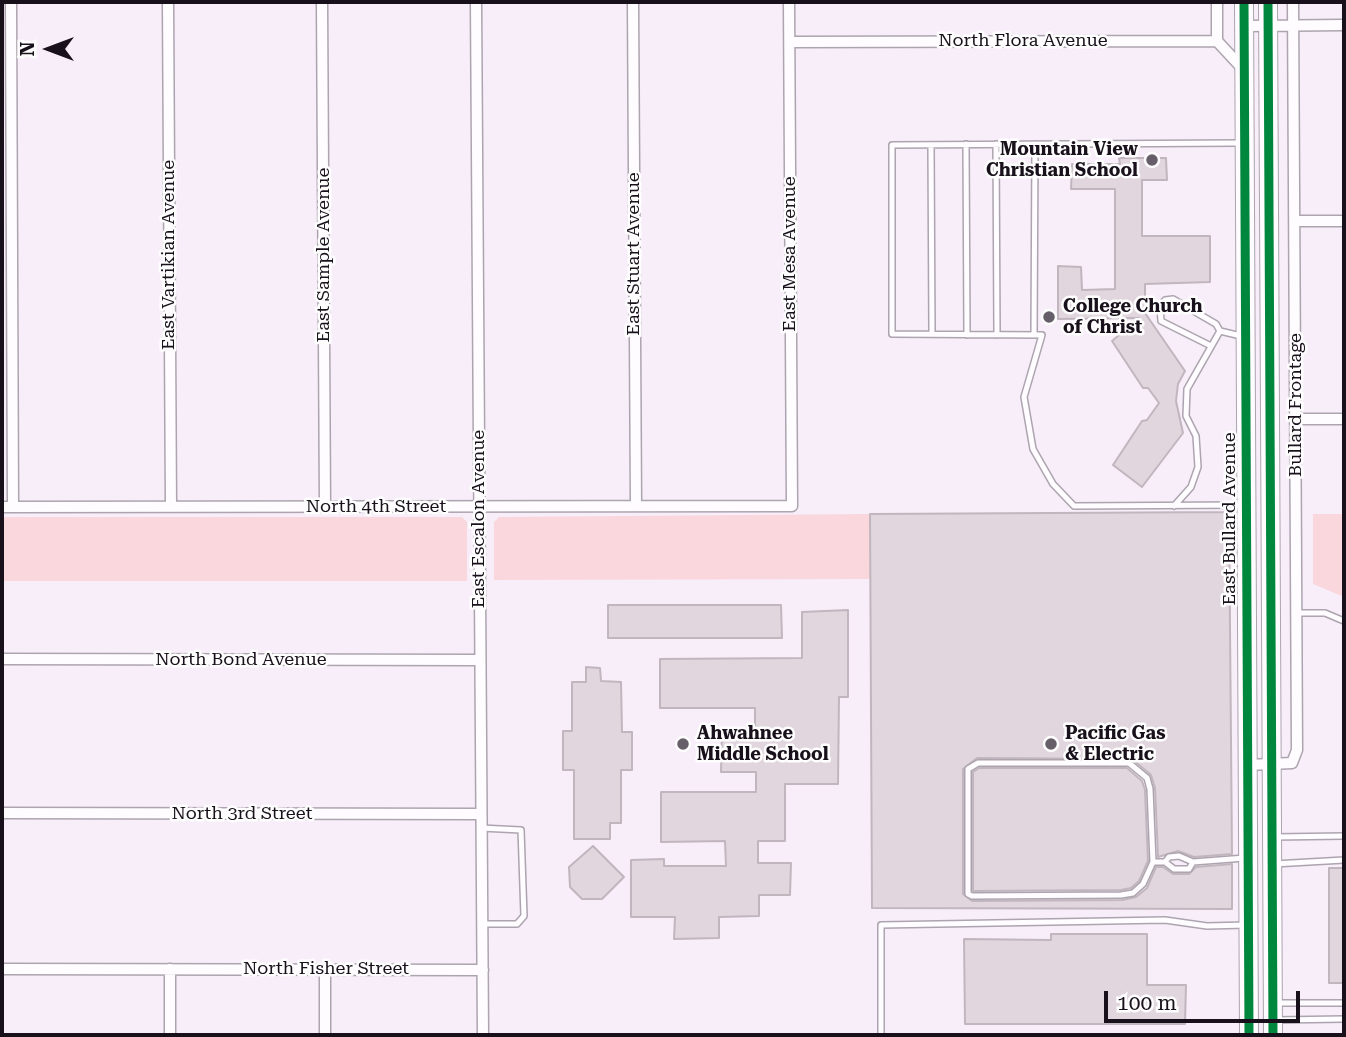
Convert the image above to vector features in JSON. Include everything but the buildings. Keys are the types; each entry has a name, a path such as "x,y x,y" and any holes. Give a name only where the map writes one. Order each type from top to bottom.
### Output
{"main road":[{"name":"East Bullard Avenue","path":"1244,2 1249,1035"},
{"path":"1268,2 1273,1019"},
{"path":"1245,337 1251,339 1258,350 1258,422 1269,473"},
{"path":"1248,857 1260,885 1261,1009 1273,1019"}],"street":[{"path":"8,507 11,2"},
{"name":"East Vartikian Avenue","path":"168,2 170,508"},
{"name":"East Sample Avenue","path":"322,2 325,508"},
{"name":"East Escalon Avenue","path":"476,2 483,1035"},
{"name":"East Stuart Avenue","path":"633,2 636,506"},
{"name":"East Mesa Avenue","path":"789,2 792,506"},
{"path":"1217,2 1217,41 1244,70"},
{"name":"Bullard Frontage","path":"1248,765 1292,763 1297,755 1293,2"},
{"path":"1244,26 1344,25"},
{"name":"North Flora Avenue","path":"790,42 1217,41"},
{"path":"1295,220 1344,220"},
{"path":"1296,419 1344,419"},
{"name":"North 4th Street","path":"8,507 792,506"},
{"name":"North Bond Avenue","path":"2,659 480,660"},
{"name":"North 3rd Street","path":"2,813 481,814"},
{"name":"North Fisher Street","path":"2,969 482,970"},
{"path":"170,969 170,1035"},
{"path":"325,969 325,1035"}],"lane":[{"path":"1243,143 891,145 892,334 1042,335 1024,397 1033,449 1053,484 1074,506 1246,505"},
{"path":"966,144 967,335"},
{"path":"996,144 997,335"},
{"path":"1034,335 1035,144"},
{"path":"931,145 932,334"},
{"path":"1211,346 1161,321 1160,306 1164,300 1173,299 1216,324 1220,331 1245,337"},
{"path":"1174,506 1191,487 1198,467 1196,436 1186,416 1185,401 1188,389 1220,331"},
{"path":"1297,613 1325,613 1344,621"},
{"path":"978,763 1129,763 1147,778 1150,789 1153,862 1143,884 1133,893 968,894 968,769 978,763"},
{"path":"481,828 514,828 520,831 523,849 524,916 517,923 482,924"},
{"path":"1271,837 1344,836"},
{"path":"1165,862 1169,857 1179,856 1193,862 1248,857"},
{"path":"1272,864 1344,860"},
{"path":"1153,862 1165,862 1174,869 1189,869 1193,862"},
{"path":"881,1035 881,925 1032,920 1165,920 1207,926 1248,925"},
{"path":"1273,1019 1344,1003"},
{"path":"1273,1019 1344,1019"}],"shaded area":[{"path":"870,514 871,579 494,580 494,522 499,517"},
{"path":"1313,514 1344,514 1344,597 1313,584"},
{"path":"2,517 462,517 467,522 467,581 2,581"}],"cycle path":[{"path":"1244,2 1249,1035"},
{"path":"1268,2 1273,1035"}],"place":[{"name":"Mountain View Christian School","path":"1152,160"},
{"name":"College Church of Christ","path":"1049,317"},
{"name":"Ahwahnee Middle School","path":"683,744"},
{"name":"Pacific Gas & Electric","path":"1051,744"}]}
